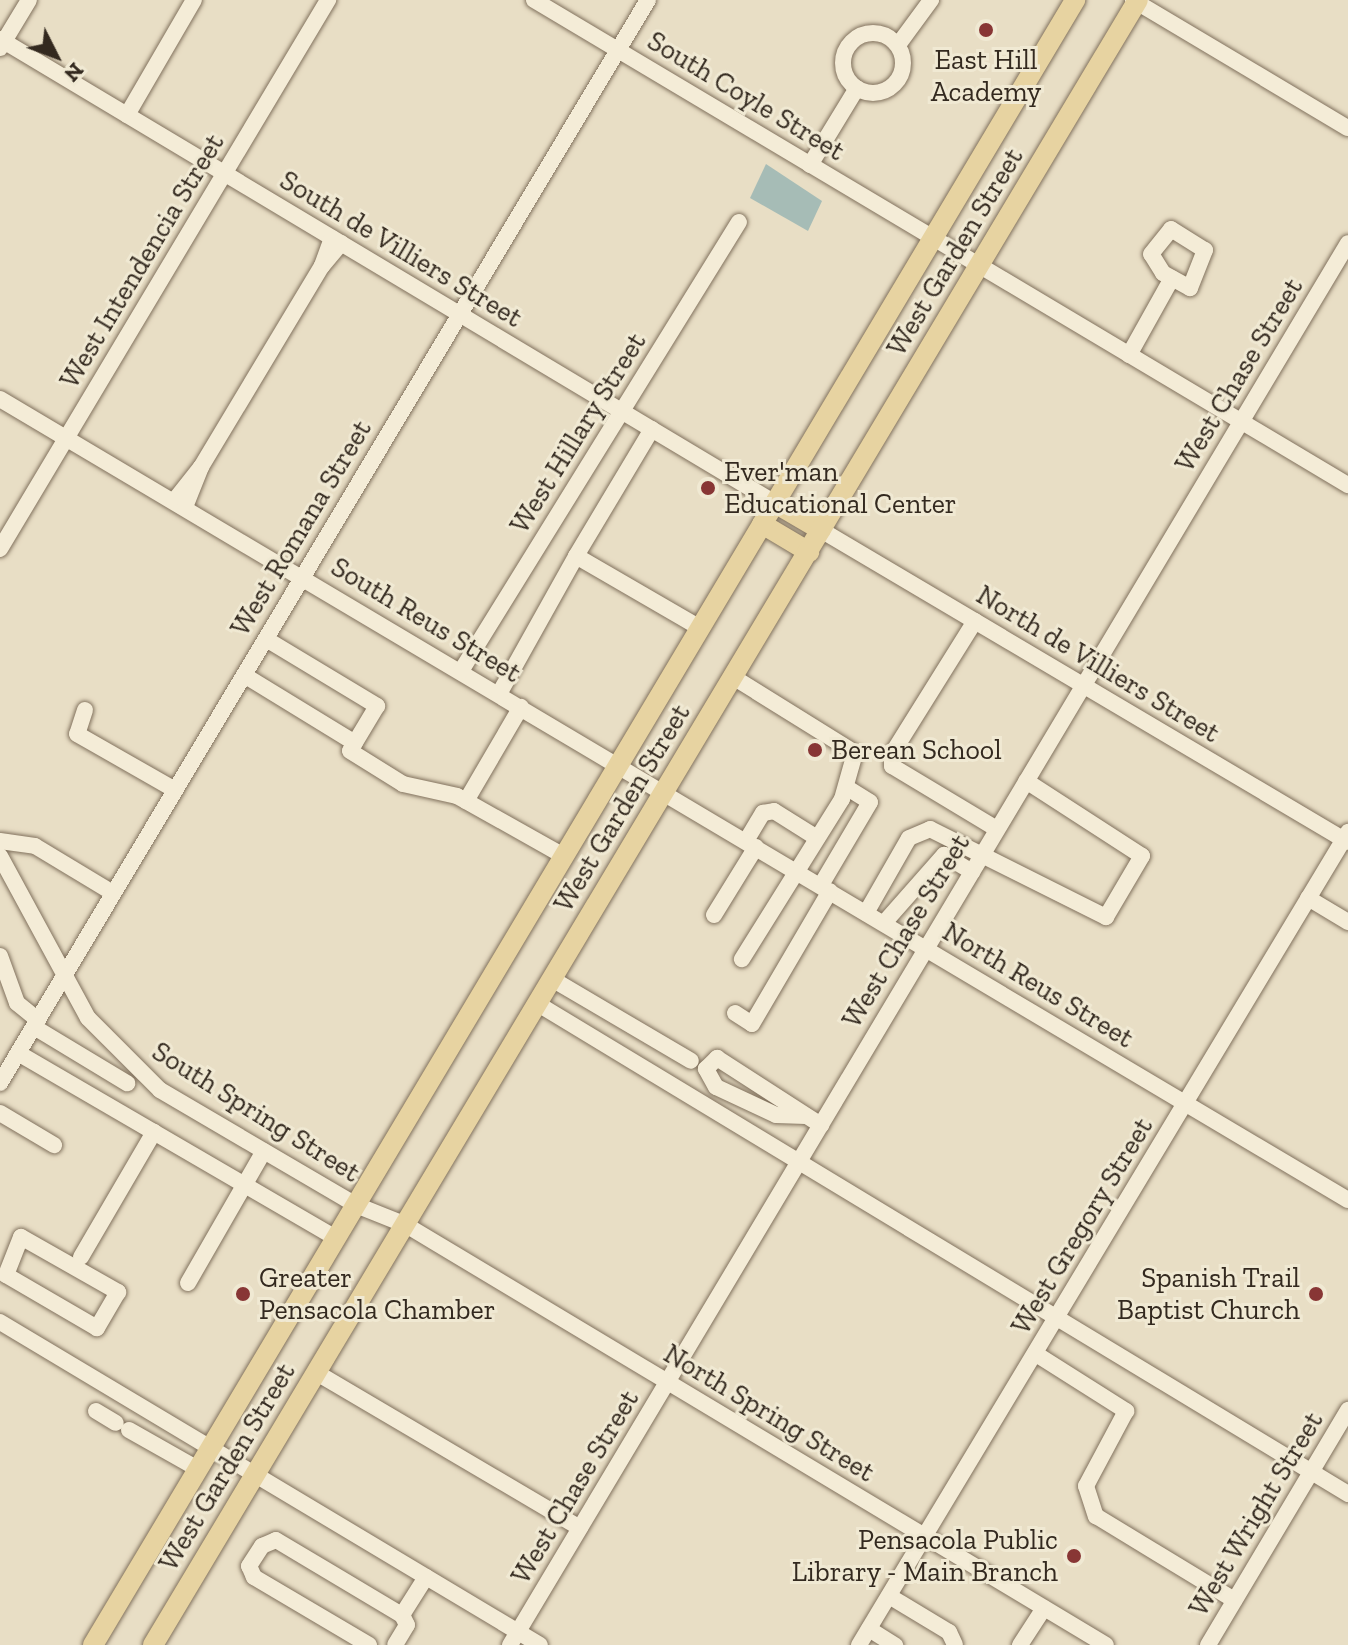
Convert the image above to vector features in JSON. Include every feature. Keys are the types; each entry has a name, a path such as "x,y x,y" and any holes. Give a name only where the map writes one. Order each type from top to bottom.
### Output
{"main road":[{"name":"West Garden Street","path":"93,1645 1075,0"},
{"name":"West Garden Street","path":"153,1645 1136,1"},
{"path":"775,503 821,530"},
{"path":"762,524 809,552"}],"street":[{"path":"1,42 29,0"},
{"path":"127,115 194,0"},
{"name":"West Intendencia Street","path":"0,549 328,0"},
{"name":"South Coyle Street","path":"534,0 1348,485"},
{"name":"West Romana Street","path":"0,1083 648,0"},
{"path":"898,45 878,33 850,43 843,62 857,88 875,93 893,86 903,70 898,45 931,0"},
{"path":"1136,1 1348,128"},
{"name":"South de Villiers Street","path":"1,42 775,503"},
{"path":"810,165 857,88"},
{"name":"West Hillary Street","path":"461,671 739,222"},
{"path":"179,504 336,240"},
{"name":"West Chase Street","path":"514,1638 797,1166 813,1121 926,948 1348,243"},
{"path":"1129,355 1172,278"},
{"name":"South Reus Street","path":"0,399 618,765"},
{"path":"499,694 652,429"},
{"name":"North de Villiers Street","path":"821,530 1346,838"},
{"path":"576,556 700,628"},
{"path":"975,621 952,652 892,754 892,766 997,829"},
{"path":"266,639 377,706 350,751 403,784 466,801 564,856"},
{"path":"244,675 355,743"},
{"path":"733,677 848,742 855,758 846,787 742,959"},
{"path":"466,801 521,707"},
{"path":"85,710 77,734 175,790"},
{"name":"North Reus Street","path":"618,765 1348,1200"},
{"path":"866,913 919,830 983,852 1106,917 1142,856 1026,781"},
{"path":"735,1013 752,1024 870,802 846,787"},
{"path":"714,915 751,844 763,813 774,811 817,838"},
{"name":"West Gregory Street","path":"859,1645 1346,838"},
{"path":"0,841 35,846 113,893"},
{"path":"884,923 944,855 972,872"},
{"name":"South Spring Street","path":"0,856 6,880 96,1029 132,1078"},
{"path":"1308,898 1348,922"},
{"name":"South Spring Street","path":"0,956 17,1003 36,1023 356,1205 406,1225"},
{"path":"552,979 691,1061"},
{"path":"538,1004 757,1133 797,1166 1348,1494"},
{"path":"18,1053 336,1238"},
{"path":"717,1058 813,1121 776,1115 716,1087 706,1069 717,1058"},
{"path":"112,1108 132,1078"},
{"path":"0,1113 54,1145"},
{"path":"81,1257 154,1132"},
{"path":"188,1283 264,1151"},
{"name":"North Spring Street","path":"406,1225 1106,1645"},
{"path":"21,1237 118,1292 97,1328 3,1280 21,1237"},
{"path":"0,1322 426,1577 514,1638 540,1645"},
{"path":"1036,1354 1126,1411 1086,1486 1096,1516 1234,1600"},
{"path":"317,1373 580,1528"},
{"name":"West Wright Street","path":"1208,1645 1348,1410"},
{"path":"96,1411 198,1469"},
{"path":"369,1645 254,1577 249,1566 262,1546 276,1540 402,1615 407,1625 395,1645"},
{"path":"402,1615 426,1577"},
{"path":"889,1596 949,1632 955,1645"},
{"path":"1020,1645 1044,1608"},
{"path":"869,1629 895,1645"}],"water":[{"path":"766,164 822,201 808,231 750,198"}],"place":[{"name":"East Hill Academy","path":"986,30"},
{"name":"Ever'man Educational Center","path":"708,488"},
{"name":"Berean School","path":"815,750"},
{"name":"Greater Pensacola Chamber","path":"243,1294"},
{"name":"Spanish Trail Baptist Church","path":"1316,1294"},
{"name":"Pensacola Public Library - Main Branch","path":"1074,1556"}]}
